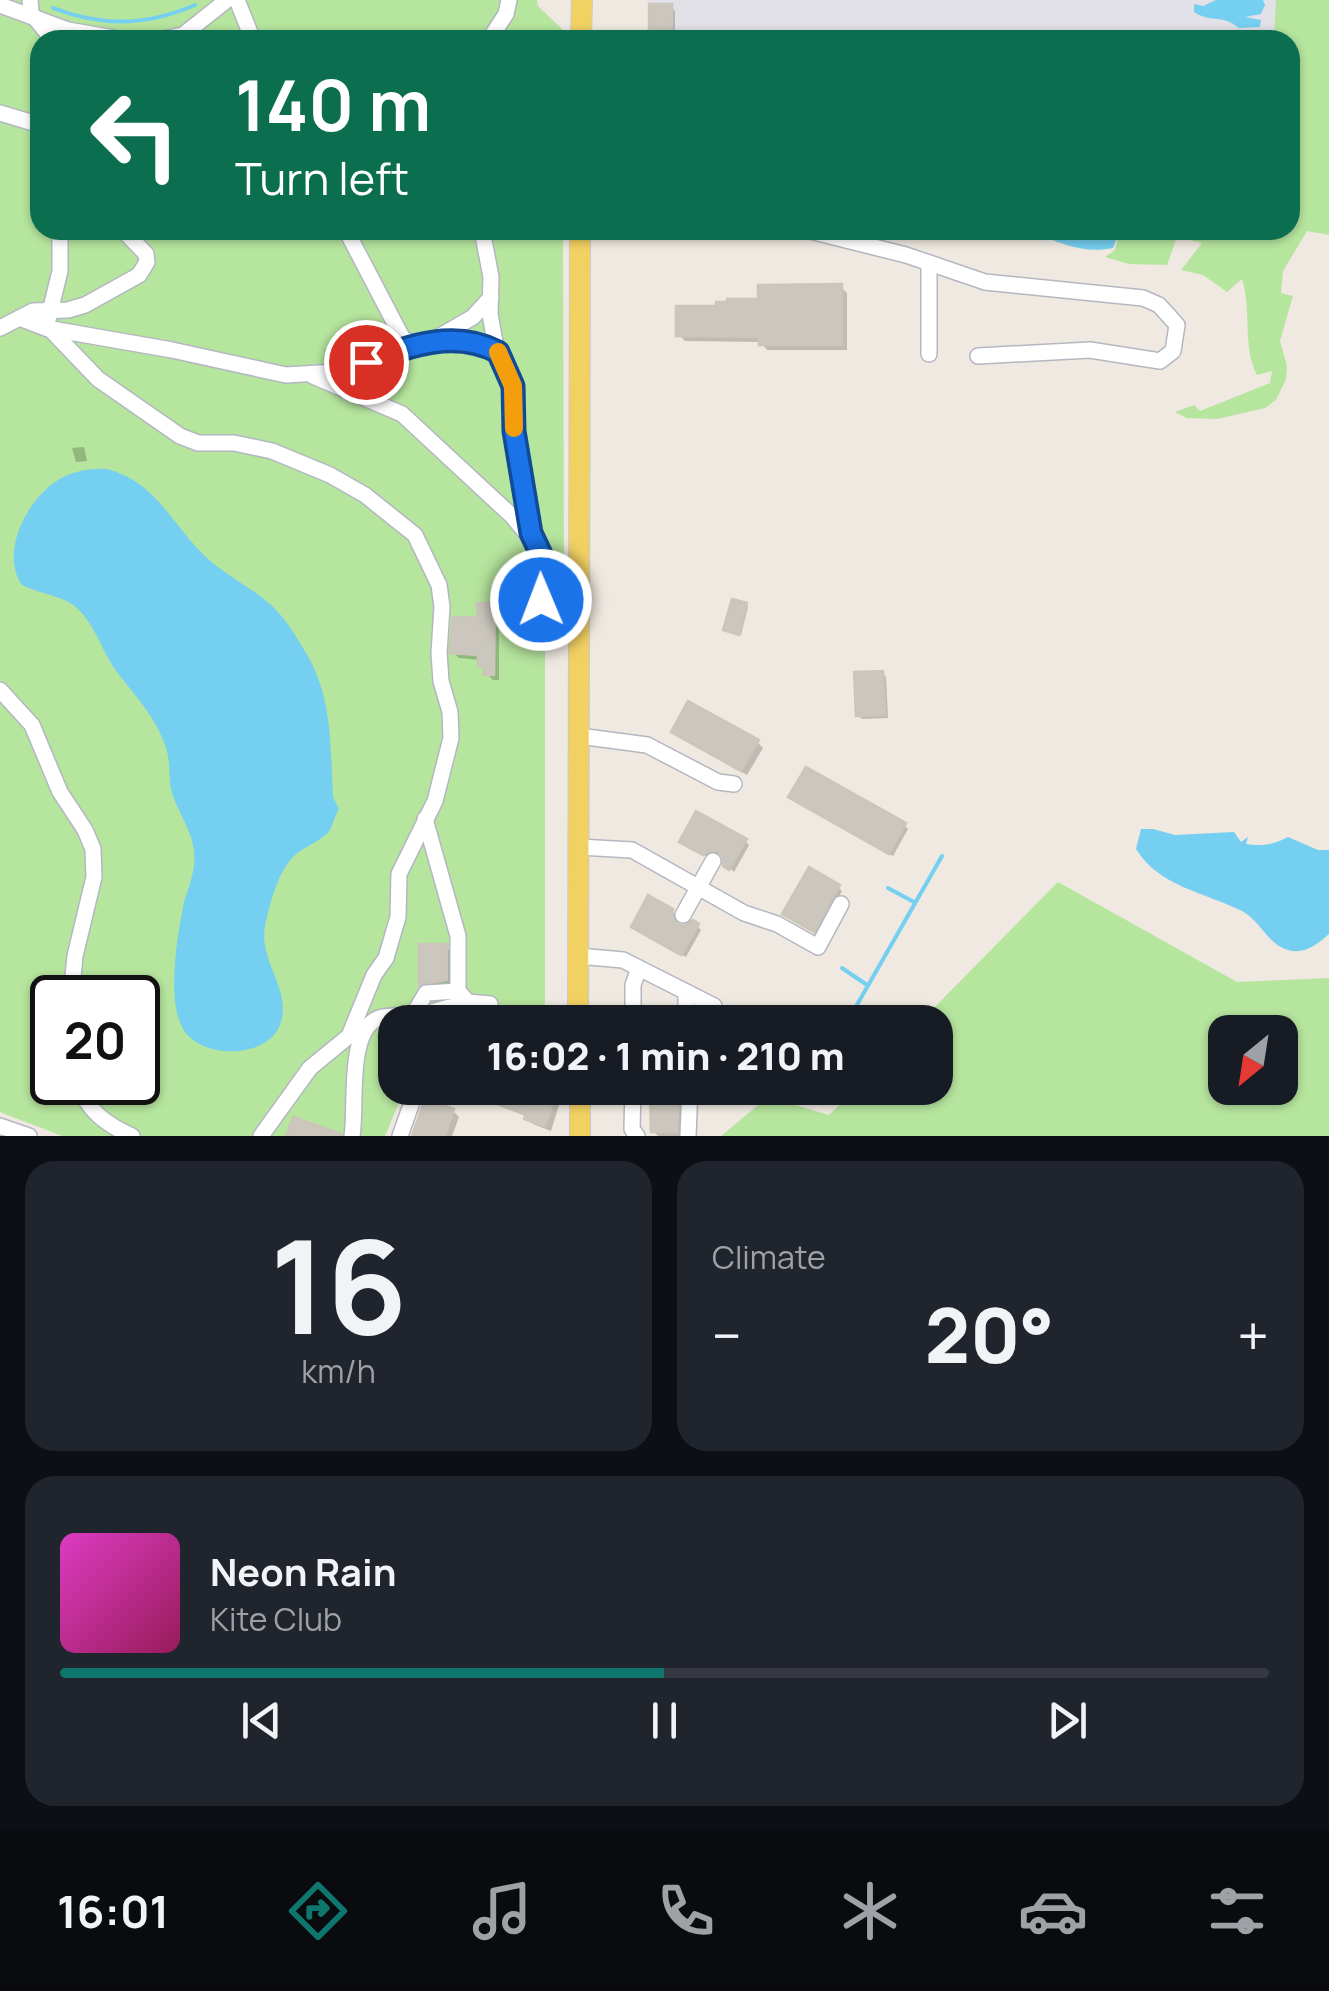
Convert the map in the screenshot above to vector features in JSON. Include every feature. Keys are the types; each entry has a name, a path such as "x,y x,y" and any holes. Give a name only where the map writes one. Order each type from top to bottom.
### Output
{"main road":[{"path":"581,30 582,0"},
{"path":"578,1005 580,240"},
{"path":"579,1105 580,1136"}],"street":[{"path":"30,0 30,11 44,30"},
{"path":"188,30 227,0"},
{"path":"237,0 249,30"},
{"path":"496,30 509,0"},
{"path":"0,5 70,30"},
{"path":"0,113 30,122"},
{"path":"48,320 60,270 60,240"},
{"path":"48,320 84,305 144,270 146,254 133,240"},
{"path":"351,240 399,334 422,344 469,340 498,352"},
{"path":"484,240 491,277 490,314 498,352 513,386 514,431 534,542"},
{"path":"843,240 985,282 1143,298 1159,305 1177,325 1173,351 1156,362 1090,350 978,356"},
{"path":"928,354 929,263"},
{"path":"0,328 19,318 48,320 277,374 311,374 335,372 422,344 473,317 491,297"},
{"path":"48,320 98,378 180,436 198,442 252,445 311,466 378,504 416,535 441,592 439,653 452,724 444,773 399,874 398,917 386,958 374,975 349,1036 310,1068 261,1136"},
{"path":"311,374 402,414 502,506 534,542 553,580 535,609 526,635"},
{"path":"0,690 32,725 60,792 93,849 94,877 73,975"},
{"path":"579,736 647,745 718,782 734,784"},
{"path":"426,819 458,936 458,991 472,1004"},
{"path":"578,847 632,850 698,888 818,947 841,904"},
{"path":"683,915 714,861"},
{"path":"578,956 608,956 712,1005"},
{"path":"633,1005 638,968"},
{"path":"419,1005 426,994 458,991"},
{"path":"686,992 686,1005"},
{"path":"352,1136 352,1097 366,998"},
{"path":"459,1005 490,1004"},
{"path":"360,1038 378,1019"},
{"path":"89,1105 110,1125 132,1136"},
{"path":"400,1136 411,1105"},
{"path":"634,1105 635,1132"},
{"path":"688,1136 689,1105"},
{"path":"0,1126 28,1136"}],"shaded area":[{"path":"648,0 1279,0 1278,30 650,30"}],"green space":[{"path":"0,0 537,0 538,6 562,29 30,30 30,240 563,240 564,582 545,621 545,1005 378,1005 378,1105 398,1105 385,1136 62,1136 0,1112"},
{"path":"1276,0 1329,0 1329,235 1307,231 1283,271 1281,293 1293,296 1280,341 1287,366 1286,379 1276,400 1265,408 1217,419 1187,418 1175,412 1194,405 1200,411 1270,383 1272,371 1257,375 1252,364 1242,279 1227,292 1203,275 1181,270 1202,243 1190,240 1300,240 1300,30 1274,30"},
{"path":"1118,240 1176,240 1167,265 1129,264 1105,257 1115,250"},
{"path":"1058,882 1237,982 1329,978 1329,1136 721,1136 758,1105 795,1105 829,1115 839,1105 953,1105 953,1005 937,1005"}],"water":[{"path":"1216,0 1263,0 1261,14 1245,17 1261,20 1260,27 1239,28 1194,12 1194,4 1203,6"},
{"path":"1055,240 1116,240 1113,248 1103,250"},
{"path":"107,469 123,474 147,491 204,556 277,610 313,666 325,701 333,797 339,809 327,834 288,863 275,889 264,939 283,1014 271,1038 246,1050 216,1050 202,1045 190,1038 177,1015 176,951 194,854 172,793 168,753 162,737 84,615 65,600 22,585 16,572 19,529 44,491 73,473"},
{"path":"1141,829 1175,835 1234,832 1241,842 1248,837 1246,844 1252,845 1288,837 1318,850 1329,850 1329,934 1305,950 1280,947 1242,911 1170,880 1145,862 1136,849"}],"building":[{"path":"649,4 672,4 672,30 649,30"},
{"path":"842,284 842,345 759,345 759,337 676,336 676,306 716,306 716,302 727,299 758,299 758,285"},
{"path":"732,599 747,603 739,635 723,630"},
{"path":"477,603 495,603 494,675 484,675 484,666 478,666 478,655 450,653 453,617 478,617"},
{"path":"883,671 885,715 856,716 854,672"},
{"path":"688,701 759,740 741,771 671,732"},
{"path":"806,767 906,823 889,854 788,797"},
{"path":"696,811 747,839 729,870 723,866 723,856 718,851 703,855 679,842"},
{"path":"809,867 840,885 814,932 782,914"},
{"path":"648,895 673,909 677,924 684,926 693,920 699,924 681,955 631,927"},
{"path":"419,944 447,944 447,980 419,985"},
{"path":"423,1105 454,1109 445,1136 412,1136"},
{"path":"502,1105 552,1105 545,1126 524,1119 526,1114"},
{"path":"650,1105 678,1105 677,1132 651,1132"},
{"path":"293,1117 341,1134 341,1136 286,1136"}],"waterway":[{"path":"53,8 124,22 159,17 195,5"},
{"path":"857,1005 942,856"},
{"path":"888,888 914,902"},
{"path":"842,968 867,985"}],"slow traffic":[{"path":"498,352 513,386 514,428"}],"route":[{"path":"366,362 416,344 455,340 469,340 498,352 513,386 514,431 531,533 553,580 541,600"}]}
